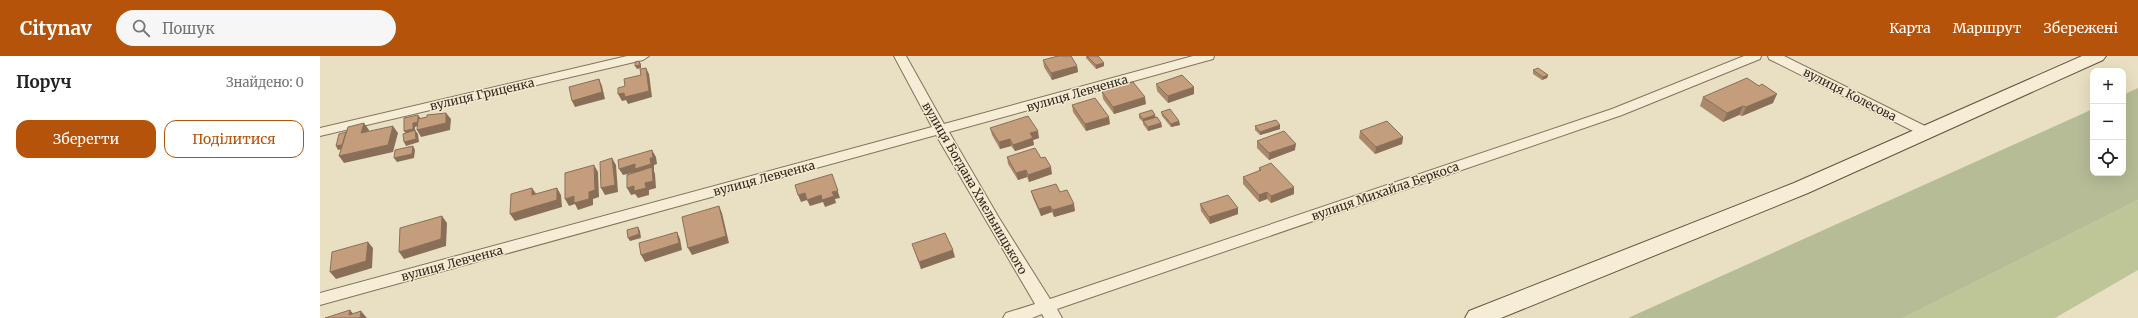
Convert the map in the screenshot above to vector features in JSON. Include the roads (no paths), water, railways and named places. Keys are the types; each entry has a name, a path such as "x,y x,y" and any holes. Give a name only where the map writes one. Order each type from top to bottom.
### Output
{"main road":[{"path":"1477,318 1801,188 2097,56"}],"street":[{"name":"вулиця Гриценка","path":"320,132 644,56"},
{"name":"вулиця Богдана Хмельницького","path":"900,56 941,131 1049,312"},
{"name":"вулиця Левченка","path":"320,299 941,131 1208,56"},
{"name":"вулиця Михайла Беркоса","path":"1012,318 1049,312 1617,112 1755,56"},
{"name":"вулиця Колесова","path":"1774,56 1926,132"}]}
